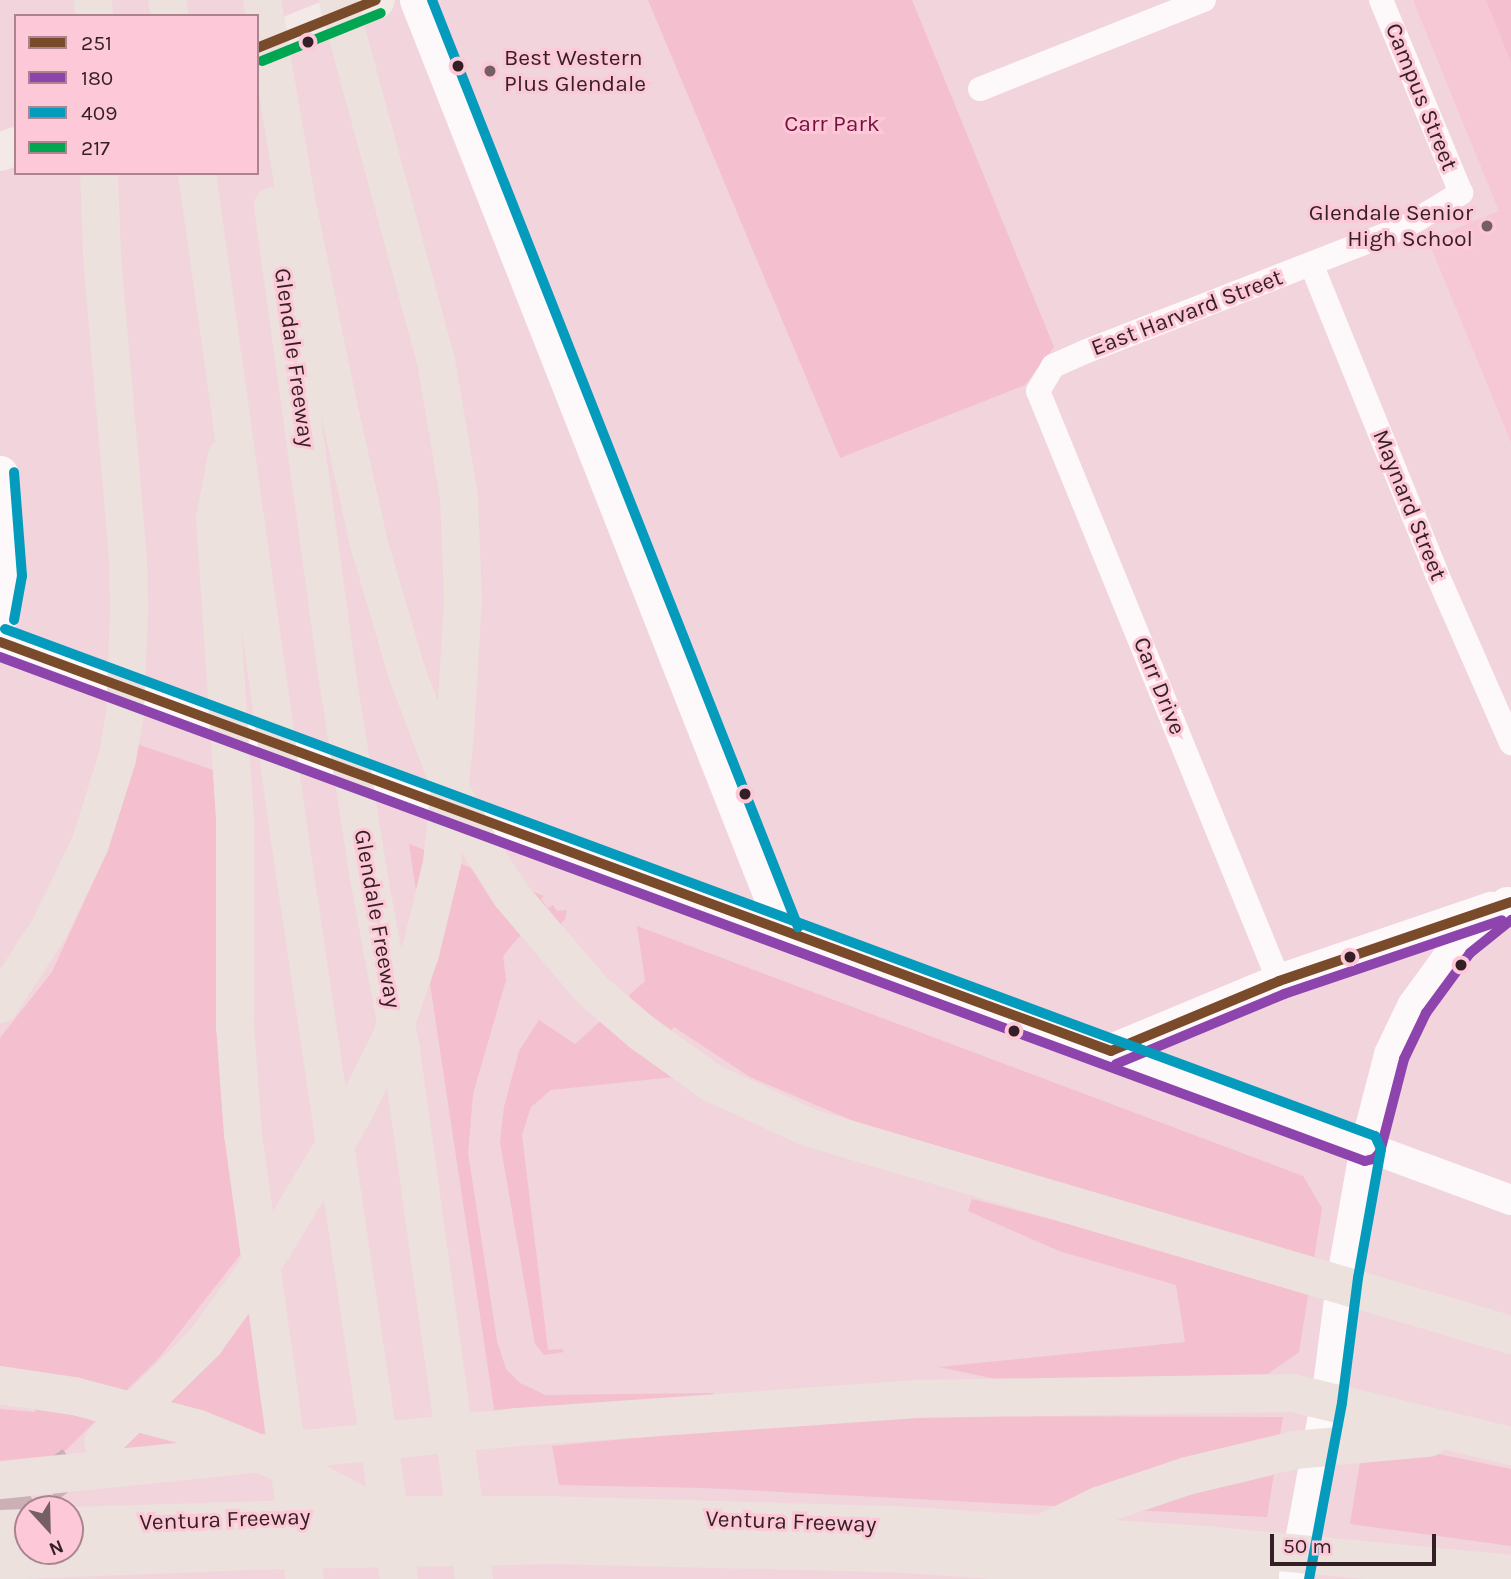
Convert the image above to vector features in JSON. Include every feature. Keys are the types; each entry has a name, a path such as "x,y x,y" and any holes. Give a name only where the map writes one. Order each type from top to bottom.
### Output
{"highway":[{"path":"262,0 284,196 369,544 407,673 453,794 481,848 511,895 592,990 665,1051 712,1083 810,1128 1158,1233 1511,1335"},
{"path":"103,1442 205,1342 274,1246 351,1118 391,1038 419,954 442,863 454,747 463,598 459,497 436,361 338,0"},
{"name":"Glendale Freeway","path":"259,101 284,196 337,674 368,873 401,1050 474,1579"},
{"path":"0,1004 49,929 90,844 105,801 125,714 130,612 128,559 102,254 99,175"},
{"path":"197,175 290,840 399,1579"},
{"path":"232,426 215,518 235,819 235,1026 243,1134 305,1579"},
{"path":"18,1387 156,1416 236,1444 373,1512 467,1579"},
{"path":"3,1480 517,1427 913,1399 1293,1393 1328,1399 1511,1446"},
{"path":"956,1579 1098,1506 1187,1476 1295,1450 1408,1438 1511,1439"},
{"name":"Ventura Freeway","path":"84,1528 244,1546 557,1541 897,1525 1205,1559 1382,1560 1511,1574"},
{"path":"0,1561 244,1546 557,1541 1007,1579"},
{"path":"0,1576 244,1546"},
{"path":"1205,1559 1259,1579"}],"main road":[{"path":"259,47 376,0"},
{"path":"417,0 785,932"},
{"path":"0,473 8,576 0,617"},
{"path":"0,642 1367,1147"},
{"path":"1111,1051 1279,981 1509,903"},
{"path":"1295,1579 1328,1399 1344,1276 1367,1147 1391,1054 1414,1006 1460,943 1509,903"}],"street":[{"path":"980,89 1204,0"},
{"name":"Campus Street","path":"1381,0 1461,193"},
{"name":"East Harvard Street","path":"1038,391 1053,366 1312,266 1405,227 1461,193"},
{"name":"Maynard Street","path":"1312,266 1431,559 1511,743"},
{"name":"Carr Drive","path":"1038,391 1279,981"},
{"path":"1367,1147 1511,1200"}],"shaded area":[{"name":"Glendale Senior High School","path":"1413,0 1511,0 1511,442 1428,240 1499,211"}],"green space":[{"name":"Carr Park","path":"648,0 912,0 1054,347 1025,385 840,458"},
{"path":"1486,0 1511,0 1511,62"},
{"path":"131,742 213,770 248,1245 159,1358 59,1457 0,1463 0,1409 35,1412 42,1376 0,1371 0,1038 52,972 102,863"},
{"path":"409,844 544,896 541,899 548,908 553,905 557,911 567,910 560,925 549,925 519,937 503,956 506,980 473,1094 468,1153 497,1341 506,1369 520,1383 545,1395 713,1393 714,1397 495,1415"},
{"path":"637,926 1303,1176 1322,1208 1299,1352 1268,1374 1015,1383 939,1367 1185,1342 1176,1285 1059,1251 968,1211 972,1199 1211,1260 1218,1231 851,1120 750,1077 674,1027 649,1054 674,1077 551,1090 531,1107 522,1135 548,1350 562,1349 564,1352 544,1355 535,1344 500,1142 504,1107 519,1051 539,1020 575,1044 645,981"},
{"path":"256,1295 275,1438 104,1455"},
{"path":"865,1416 1283,1417 1267,1517 704,1488 559,1485 552,1446"},
{"path":"1409,1448 1511,1469 1511,1546 1350,1524 1361,1456"}],"tunnel":[{"path":"0,1519 74,1464"}],"transit line":[{"name":"251","path":"259,47 376,0"},
{"name":"409","path":"432,0 798,927"},
{"name":"217","path":"262,61 381,13"},
{"name":"409","path":"14,472 22,576 14,620"},
{"name":"409","path":"5,629 1375,1136 1381,1149 1358,1278 1342,1403 1309,1579"},
{"name":"251","path":"0,642 1111,1051"},
{"name":"180","path":"0,657 1365,1161 1374,1159 1380,1152 1404,1059 1426,1013 1470,953 1511,920"},
{"name":"251","path":"1111,1051 1279,981 1511,902"},
{"name":"180","path":"1116,1064 1284,994 1502,920"}],"place":[{"name":"Best Western Plus Glendale","path":"490,71"},
{"name":"Glendale Senior High School","path":"1487,226"}]}
